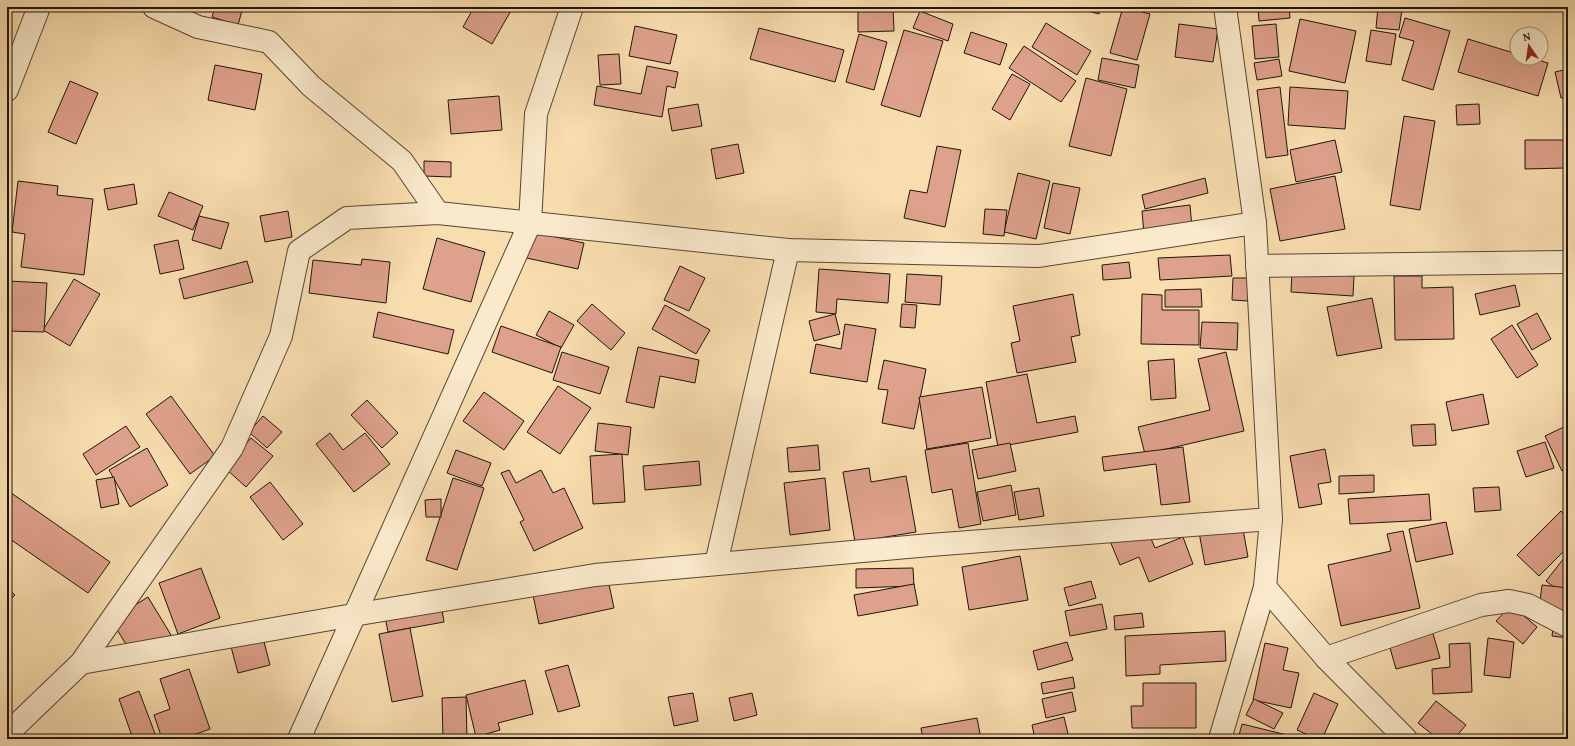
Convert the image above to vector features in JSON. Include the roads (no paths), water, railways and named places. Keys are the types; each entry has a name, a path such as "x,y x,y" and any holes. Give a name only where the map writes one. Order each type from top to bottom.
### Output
{"street":[{"path":"7,90 39,7"},
{"path":"154,7 198,27 269,42 311,86 402,161 438,213"},
{"path":"299,739 353,615 530,223 536,114 572,7"},
{"path":"1220,739 1265,587 1271,519 1254,223 1225,7"},
{"path":"7,734 81,664 232,448 281,336 299,251 347,218 438,213 788,250 1039,256 1254,223"},
{"path":"716,564 788,250"},
{"path":"1257,266 1568,262"},
{"path":"81,664 353,615 595,575 930,545 1271,519"},
{"path":"1265,587 1326,658 1406,739"},
{"path":"1326,658 1481,605 1509,601 1528,605 1568,626"}]}
